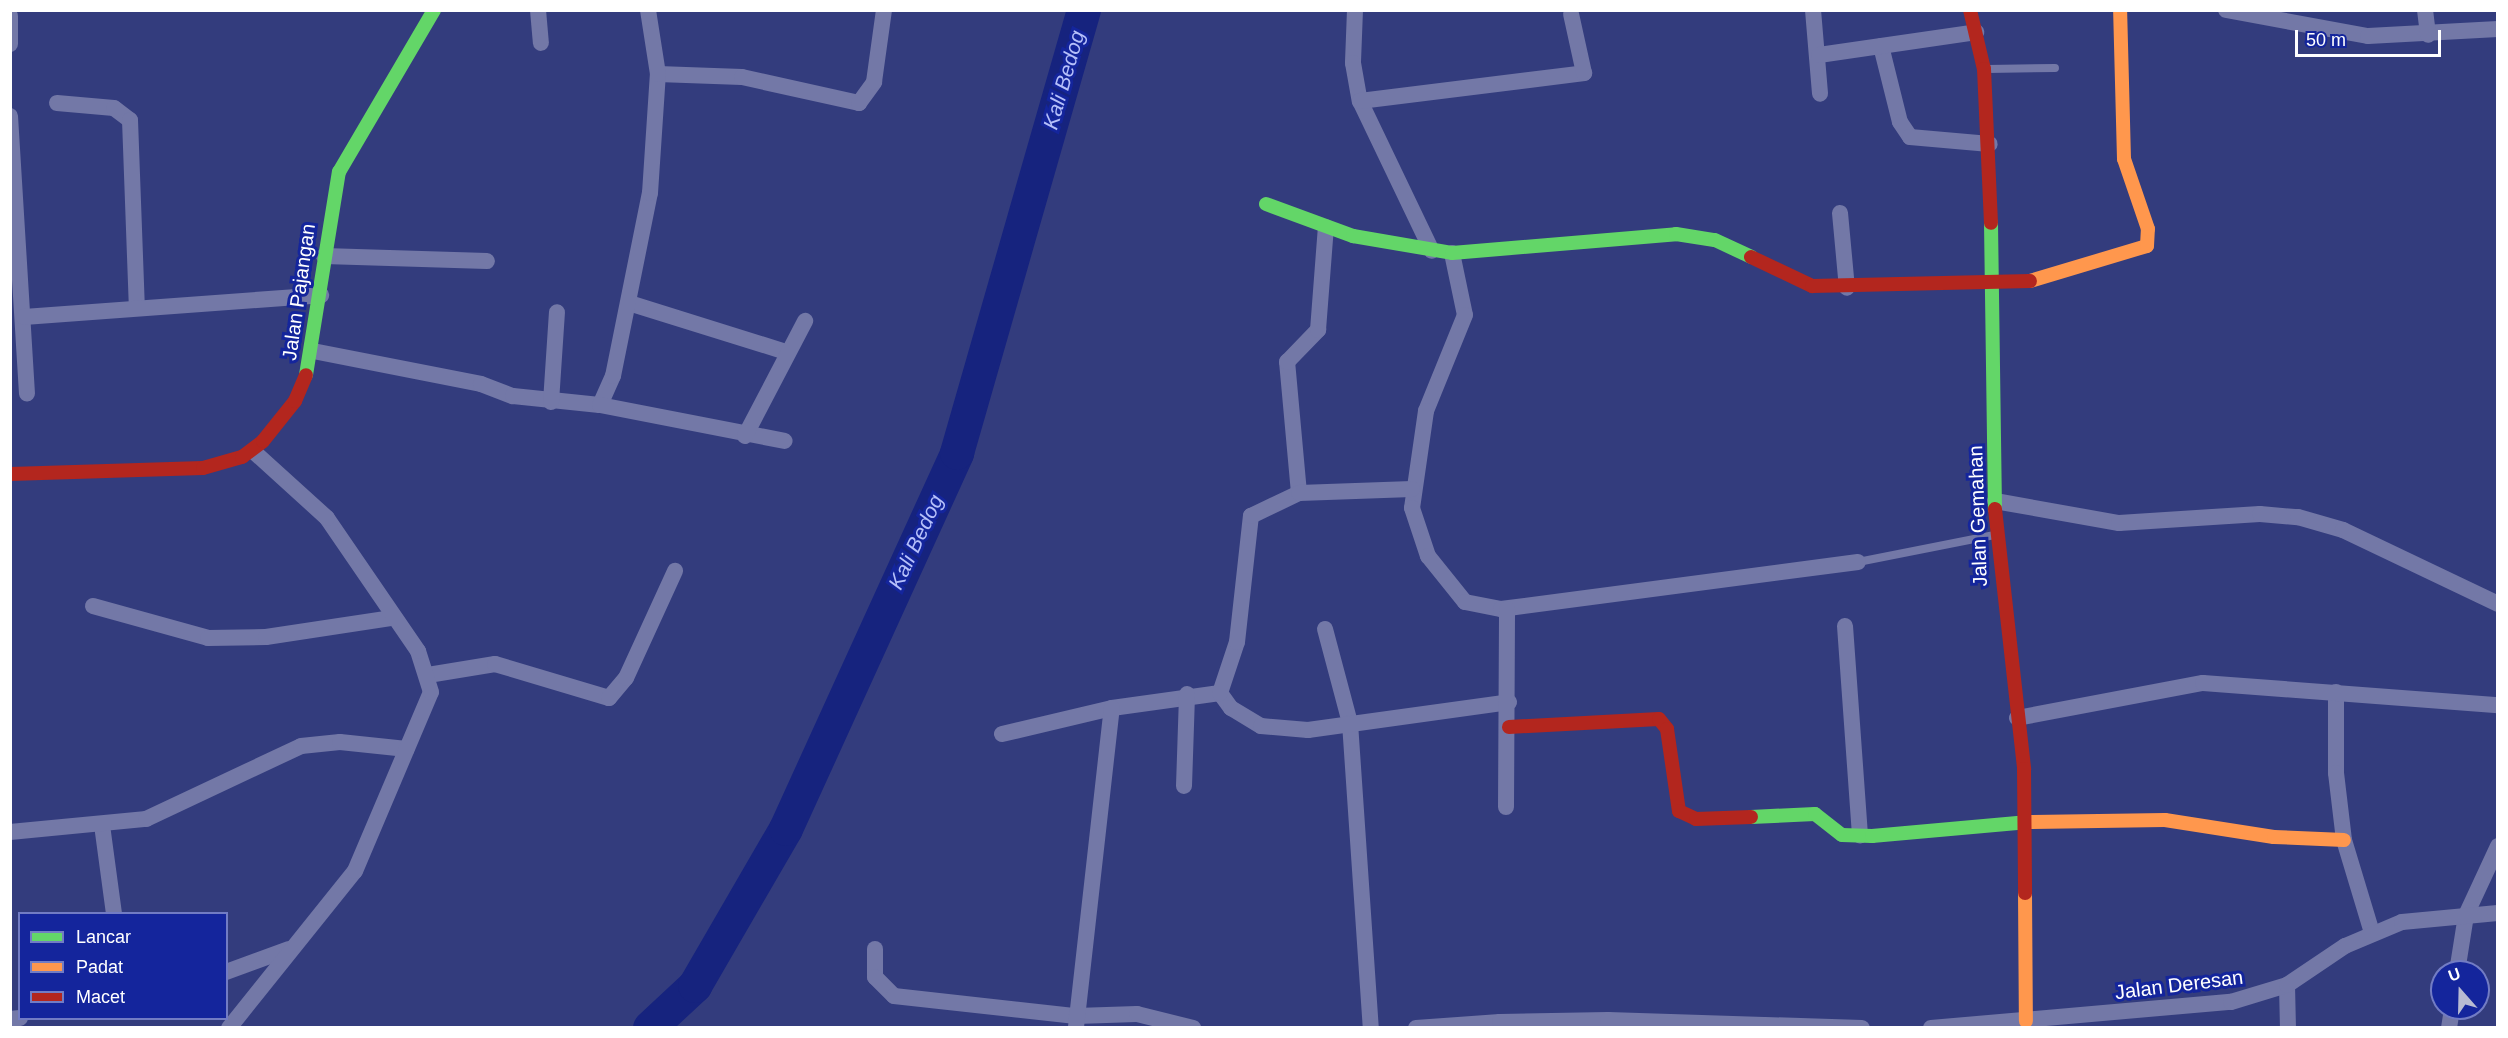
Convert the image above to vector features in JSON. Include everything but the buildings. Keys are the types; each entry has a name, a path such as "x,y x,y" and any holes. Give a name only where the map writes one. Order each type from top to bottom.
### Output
{"street":[{"name":"Jalan Pajangan","path":"253,451 295,401 313,351 331,199 349,148 434,10"},
{"path":"538,10 541,43"},
{"path":"600,405 613,376 650,193 658,74 648,10"},
{"path":"658,74 742,77 859,103 874,82 884,10"},
{"path":"1355,10 1353,63 1360,101 1432,250"},
{"path":"1813,10 1819,55 1820,94"},
{"name":"Jalan Gemahan","path":"1970,10 1984,69 1990,144 1995,284 1995,535 2017,718 2026,822 2026,1021"},
{"path":"1266,204 1326,227 1452,253 1698,236 1799,283 1847,288 2032,281 2147,246 2148,229 2124,159 2120,10"},
{"path":"2226,10 2368,36 2428,35 2498,29"},
{"path":"2426,10 2428,35"},
{"path":"1360,101 1584,73 1570,14"},
{"path":"10,16 10,44"},
{"path":"1819,55 1976,32"},
{"path":"1881,46 1910,137 1990,144"},
{"path":"57,103 114,108 129,120 136,308"},
{"path":"10,116 27,393"},
{"path":"1840,213 1847,288"},
{"path":"1299,493 1287,362 1318,330 1326,227"},
{"path":"1452,253 1465,315 1426,411 1412,489 1420,538 1447,586 1481,608 1507,609 1858,562"},
{"path":"324,256 487,261"},
{"path":"24,317 321,295"},
{"path":"629,303 786,352"},
{"path":"551,402 556,312"},
{"path":"745,436 786,352 805,321"},
{"path":"313,351 551,402 600,405 745,436 785,441"},
{"path":"10,474 203,468 253,451 327,518 391,618 418,651 428,675 428,709 407,749 355,871 289,950 229,1028"},
{"path":"1220,693 1237,642 1251,516 1299,493 1412,489"},
{"path":"1995,501 2120,523 2260,514 2298,517 2343,530 2498,604"},
{"path":"428,675 495,663 609,698 626,678 675,571"},
{"path":"93,606 208,638 266,638 391,618"},
{"path":"1506,807 1509,727 1507,609"},
{"path":"1845,626 1860,835"},
{"path":"1325,629 1350,723 1371,1028"},
{"path":"2017,718 2203,684 2498,705"},
{"path":"2336,692 2336,773 2344,840 2373,933"},
{"path":"1002,734 1113,708 1187,694 1220,693"},
{"path":"1220,693 1231,708 1262,726 1308,730 1509,702"},
{"path":"1184,786 1187,694"},
{"path":"1076,1022 1113,708"},
{"path":"1509,727 1659,719 1666,729 1684,817 1815,814 1842,835 2026,822 2165,820 2274,837 2344,840"},
{"path":"10,832 102,825 174,810 301,746 340,742 407,749"},
{"path":"102,825 114,912"},
{"path":"2459,960 2466,915 2498,846"},
{"name":"Jalan Deresan","path":"1931,1028 1980,1026 2230,1002 2287,985 2373,933 2423,916 2498,913"},
{"path":"875,949 875,977 894,996 1076,1022 1137,1014 1193,1028"},
{"path":"228,971 289,950"},
{"path":"2287,985 2288,1028"},
{"path":"1416,1028 1608,1020 1862,1028"}],"lane":[{"path":"1984,69 2055,68"},
{"path":"1858,562 1995,535"}],"waterway":[{"name":"Kali Bedog","path":"650,1028 695,986 786,829 957,453 1084,10"}],"traffic: fast":[{"path":"306,375 339,172 434,10"},
{"path":"1266,204 1353,236 1452,253 1676,234 1715,240 1751,257"},
{"path":"1991,223 1995,509"},
{"path":"1751,817 1815,814 1842,835 1872,836 2028,822"}],"traffic: slow":[{"path":"2030,281 2147,246 2148,229 2124,159 2120,10"},
{"path":"2028,822 2165,820 2274,837 2344,840"},
{"path":"2025,893 2026,1021"}],"traffic: jam":[{"path":"1970,10 1984,69 1991,223"},
{"path":"1751,257 1812,286 2030,281"},
{"path":"10,474 203,468 242,457 263,441 295,401 306,375"},
{"path":"1995,509 2024,769 2025,893"},
{"path":"1509,727 1659,719 1667,729 1679,811 1696,819 1751,817"}]}
